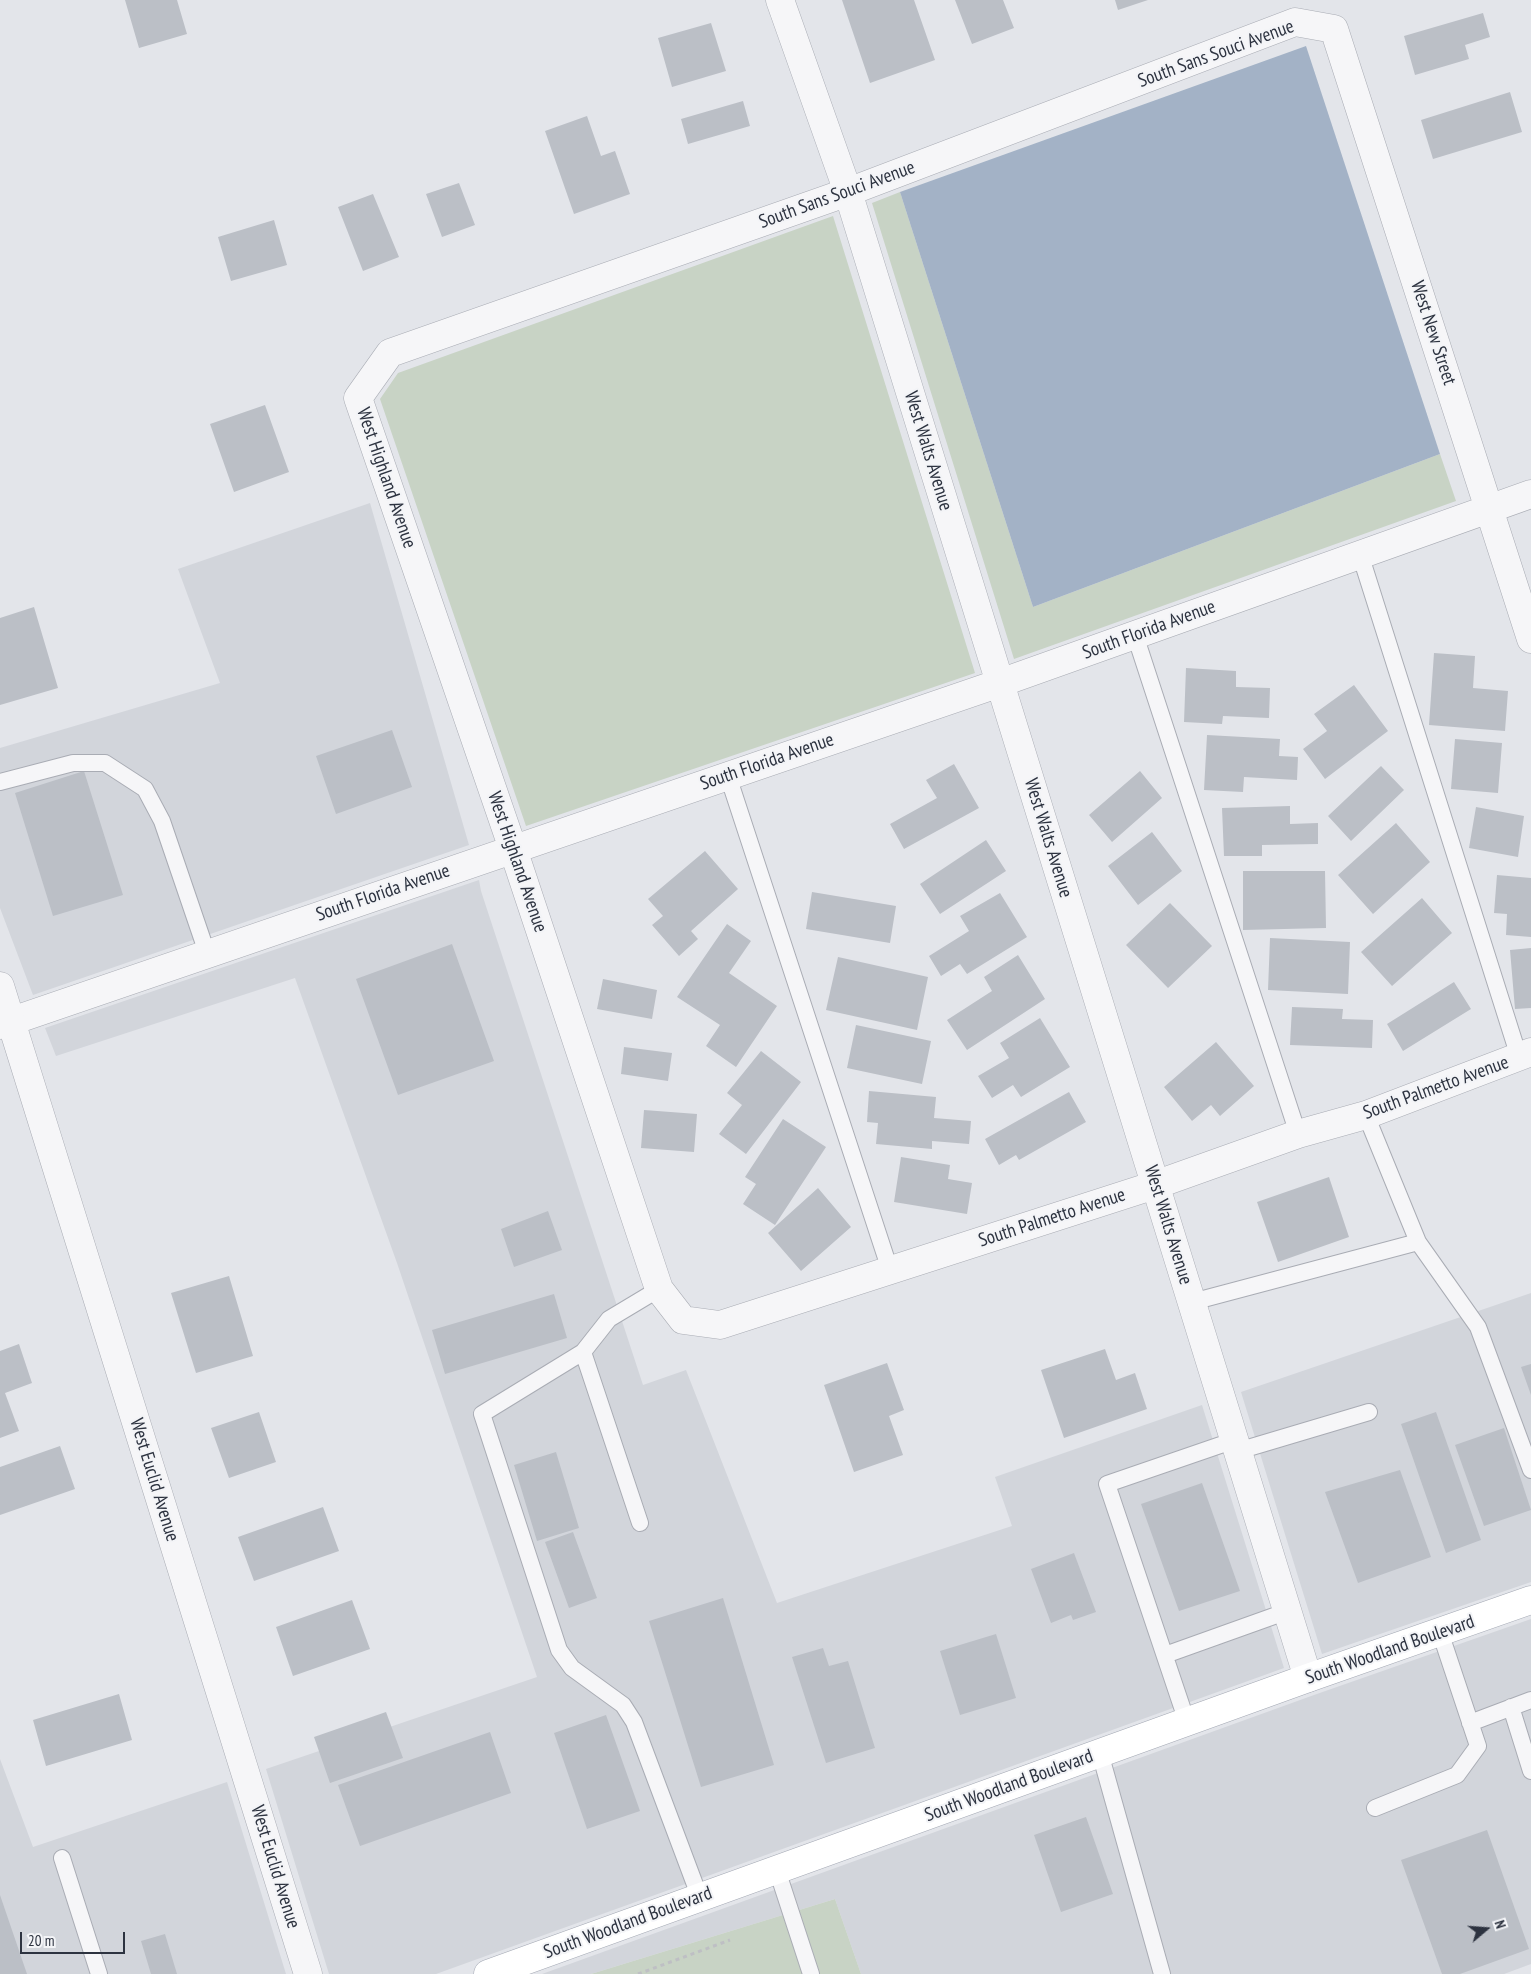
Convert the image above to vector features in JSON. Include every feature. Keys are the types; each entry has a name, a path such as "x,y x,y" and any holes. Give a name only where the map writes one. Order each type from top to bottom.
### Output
{"main road":[{"name":"South Woodland Boulevard","path":"488,1974 1308,1678 1531,1600"}],"street":[{"name":"West Walts Avenue","path":"780,0 848,192 1308,1678"},
{"name":"South Sans Souci Avenue","path":"358,398 390,353 848,192 1295,22 1334,29"},
{"name":"West New Street","path":"1334,29 1531,638"},
{"name":"West Highland Avenue","path":"358,398 513,849 659,1289 683,1320"},
{"name":"South Florida Avenue","path":"6,1023 1000,683 1531,494"},
{"name":"West Euclid Avenue","path":"0,986 6,1023 308,1974"},
{"name":"South Palmetto Avenue","path":"683,1320 720,1325 1155,1184 1298,1134 1366,1114 1525,1055"}],"lane":[{"path":"1360,554 1525,1055"},
{"path":"1135,635 1298,1134"},
{"path":"0,782 73,763 105,763 145,789 162,822 208,953"},
{"path":"728,776 890,1270"},
{"path":"1366,1114 1418,1242 1478,1327 1531,1470"},
{"path":"1192,1302 1418,1242"},
{"path":"659,1289 609,1319 583,1352 482,1414 559,1650 572,1668 623,1705 634,1722 700,1898"},
{"path":"583,1352 640,1524"},
{"path":"1187,1722 1108,1484 1236,1446 1368,1412"},
{"path":"1165,1655 1288,1611"},
{"path":"1375,1808 1457,1775 1478,1746 1440,1632"},
{"path":"1470,1723 1531,1700"},
{"path":"1511,1708 1531,1771"},
{"path":"1100,1753 1162,1974"},
{"path":"62,1858 99,1974"},
{"path":"777,1870 811,1974"}],"path":[{"path":"638,1974 730,1940"}],"shaded area":[{"path":"370,503 469,845 33,995 0,908 0,748 220,683 178,569"},
{"path":"479,880 643,1385 686,1370 777,1603 1012,1526 995,1477 1202,1405 1284,1668 436,1974 329,1974 266,1769 537,1677 397,1263 295,978 56,1056 45,1028"},
{"path":"1531,1293 1531,1582 1322,1654 1241,1392"},
{"path":"1531,1619 1531,1964 1504,1974 861,1974 835,1899 591,1974 542,1974 1314,1695"},
{"path":"0,1759 33,1847 227,1782 286,1974 0,1974"}],"green space":[{"path":"900,192 1033,607 1440,454 1456,501 1014,659 872,203"},
{"path":"833,216 975,673 526,826 380,399 398,373"},
{"path":"835,1899 861,1974 591,1974"}],"water":[{"path":"1306,46 1440,454 1033,607 900,192"}],"building":[{"path":"125,0 177,0 187,34 139,48"},
{"path":"842,0 914,0 935,60 870,83"},
{"path":"955,0 1003,0 1014,28 972,44"},
{"path":"1115,0 1148,0 1118,10"},
{"path":"1483,13 1490,37 1465,45 1469,59 1415,75 1404,36"},
{"path":"711,23 726,71 672,87 658,38"},
{"path":"1510,92 1522,132 1433,159 1421,120"},
{"path":"743,101 750,126 688,144 681,119"},
{"path":"587,116 601,156 615,151 630,194 574,214 545,131"},
{"path":"459,183 475,225 442,237 426,194"},
{"path":"373,194 399,257 363,271 338,207"},
{"path":"274,220 287,265 231,281 218,237"},
{"path":"265,405 289,472 234,492 210,424"},
{"path":"34,607 58,688 0,705 0,618"},
{"path":"1434,653 1475,656 1473,688 1508,691 1505,731 1429,725"},
{"path":"1186,668 1236,671 1236,687 1270,688 1269,718 1223,716 1222,724 1184,722"},
{"path":"1354,685 1388,731 1325,779 1303,749 1327,731 1314,714"},
{"path":"392,730 412,787 336,814 316,756"},
{"path":"1207,735 1280,739 1279,756 1298,757 1297,780 1244,777 1243,792 1204,790"},
{"path":"1455,739 1502,743 1498,793 1451,789"},
{"path":"954,764 979,808 904,849 890,824 937,798 926,780"},
{"path":"1381,766 1404,790 1351,841 1328,816"},
{"path":"84,771 123,895 53,916 15,793"},
{"path":"1140,771 1162,798 1112,842 1089,815"},
{"path":"1290,806 1290,824 1318,823 1318,844 1262,845 1262,856 1224,856 1222,808"},
{"path":"1476,807 1524,816 1518,857 1469,848"},
{"path":"1396,823 1430,862 1373,914 1338,875"},
{"path":"1152,832 1182,871 1138,905 1108,866"},
{"path":"986,840 1006,871 940,914 920,884"},
{"path":"705,851 738,889 691,931 698,939 679,956 652,925 663,916 648,899"},
{"path":"1243,871 1325,871 1326,928 1243,930"},
{"path":"1497,875 1531,878 1531,937 1506,935 1507,914 1494,913"},
{"path":"812,892 896,906 890,943 806,929"},
{"path":"1000,893 1027,937 967,974 960,964 941,976 929,956 969,931 960,916"},
{"path":"1422,898 1452,933 1392,986 1361,952"},
{"path":"1170,903 1212,946 1168,988 1126,945"},
{"path":"727,924 751,941 729,973 777,1006 736,1067 706,1046 720,1025 677,997"},
{"path":"1270,938 1350,942 1348,994 1268,990"},
{"path":"452,944 494,1061 398,1095 356,979"},
{"path":"1531,948 1531,1008 1515,1009 1510,950"},
{"path":"1018,955 1045,999 967,1050 947,1020 992,991 984,977"},
{"path":"838,957 928,977 917,1030 826,1010"},
{"path":"603,979 657,990 652,1019 597,1009"},
{"path":"1454,982 1471,1009 1403,1051 1387,1024"},
{"path":"1292,1007 1343,1009 1342,1019 1373,1020 1372,1048 1290,1045"},
{"path":"1040,1018 1070,1067 1021,1097 1013,1085 992,1098 978,1076 1009,1058 1000,1043"},
{"path":"856,1025 931,1041 922,1084 847,1068"},
{"path":"1216,1042 1254,1086 1220,1116 1211,1105 1192,1121 1164,1087"},
{"path":"624,1047 672,1053 668,1081 621,1074"},
{"path":"761,1051 801,1082 746,1154 719,1134 742,1105 727,1093"},
{"path":"869,1091 936,1097 934,1118 971,1121 969,1144 932,1141 932,1149 876,1144 878,1123 867,1122"},
{"path":"1069,1092 1086,1122 1019,1160 1016,1155 999,1165 985,1139"},
{"path":"644,1110 697,1114 694,1152 641,1148"},
{"path":"783,1119 826,1147 775,1225 743,1204 756,1184 745,1177"},
{"path":"901,1157 950,1165 948,1179 972,1183 967,1214 894,1202"},
{"path":"1329,1177 1349,1237 1278,1262 1257,1202"},
{"path":"818,1188 851,1227 801,1271 768,1233"},
{"path":"548,1211 562,1250 514,1267 501,1229"},
{"path":"229,1276 253,1356 196,1373 171,1293"},
{"path":"554,1294 567,1338 445,1374 432,1330"},
{"path":"19,1344 32,1383 5,1393 19,1431 0,1438 0,1351"},
{"path":"1105,1349 1116,1380 1135,1373 1147,1409 1064,1438 1041,1370"},
{"path":"887,1363 904,1410 889,1416 903,1455 854,1472 824,1385"},
{"path":"1531,1364 1531,1395 1521,1367"},
{"path":"259,1412 276,1462 229,1478 211,1428"},
{"path":"1436,1412 1481,1540 1446,1553 1401,1424"},
{"path":"1504,1428 1531,1510 1484,1526 1455,1445"},
{"path":"60,1446 75,1489 0,1515 0,1467"},
{"path":"556,1452 579,1528 537,1541 514,1465"},
{"path":"1400,1470 1431,1557 1358,1583 1325,1492"},
{"path":"1202,1483 1240,1591 1179,1611 1141,1504"},
{"path":"323,1507 339,1551 254,1581 238,1537"},
{"path":"573,1532 597,1598 569,1608 545,1542"},
{"path":"1074,1553 1096,1612 1073,1620 1071,1615 1051,1623 1031,1569"},
{"path":"723,1598 774,1765 701,1787 649,1621"},
{"path":"352,1600 370,1649 293,1676 276,1627"},
{"path":"996,1634 1016,1698 960,1715 940,1651"},
{"path":"823,1648 829,1666 848,1661 875,1748 826,1763 792,1657"},
{"path":"119,1694 132,1740 46,1766 33,1720"},
{"path":"386,1712 403,1758 330,1783 314,1737"},
{"path":"606,1715 640,1811 587,1829 554,1733"},
{"path":"490,1732 511,1793 360,1846 338,1785"},
{"path":"1086,1817 1113,1894 1061,1912 1034,1835"},
{"path":"1487,1830 1529,1949 1460,1974 1442,1974 1401,1860"},
{"path":"0,1895 27,1974 0,1974"},
{"path":"165,1934 177,1974 151,1974 141,1941"}]}
